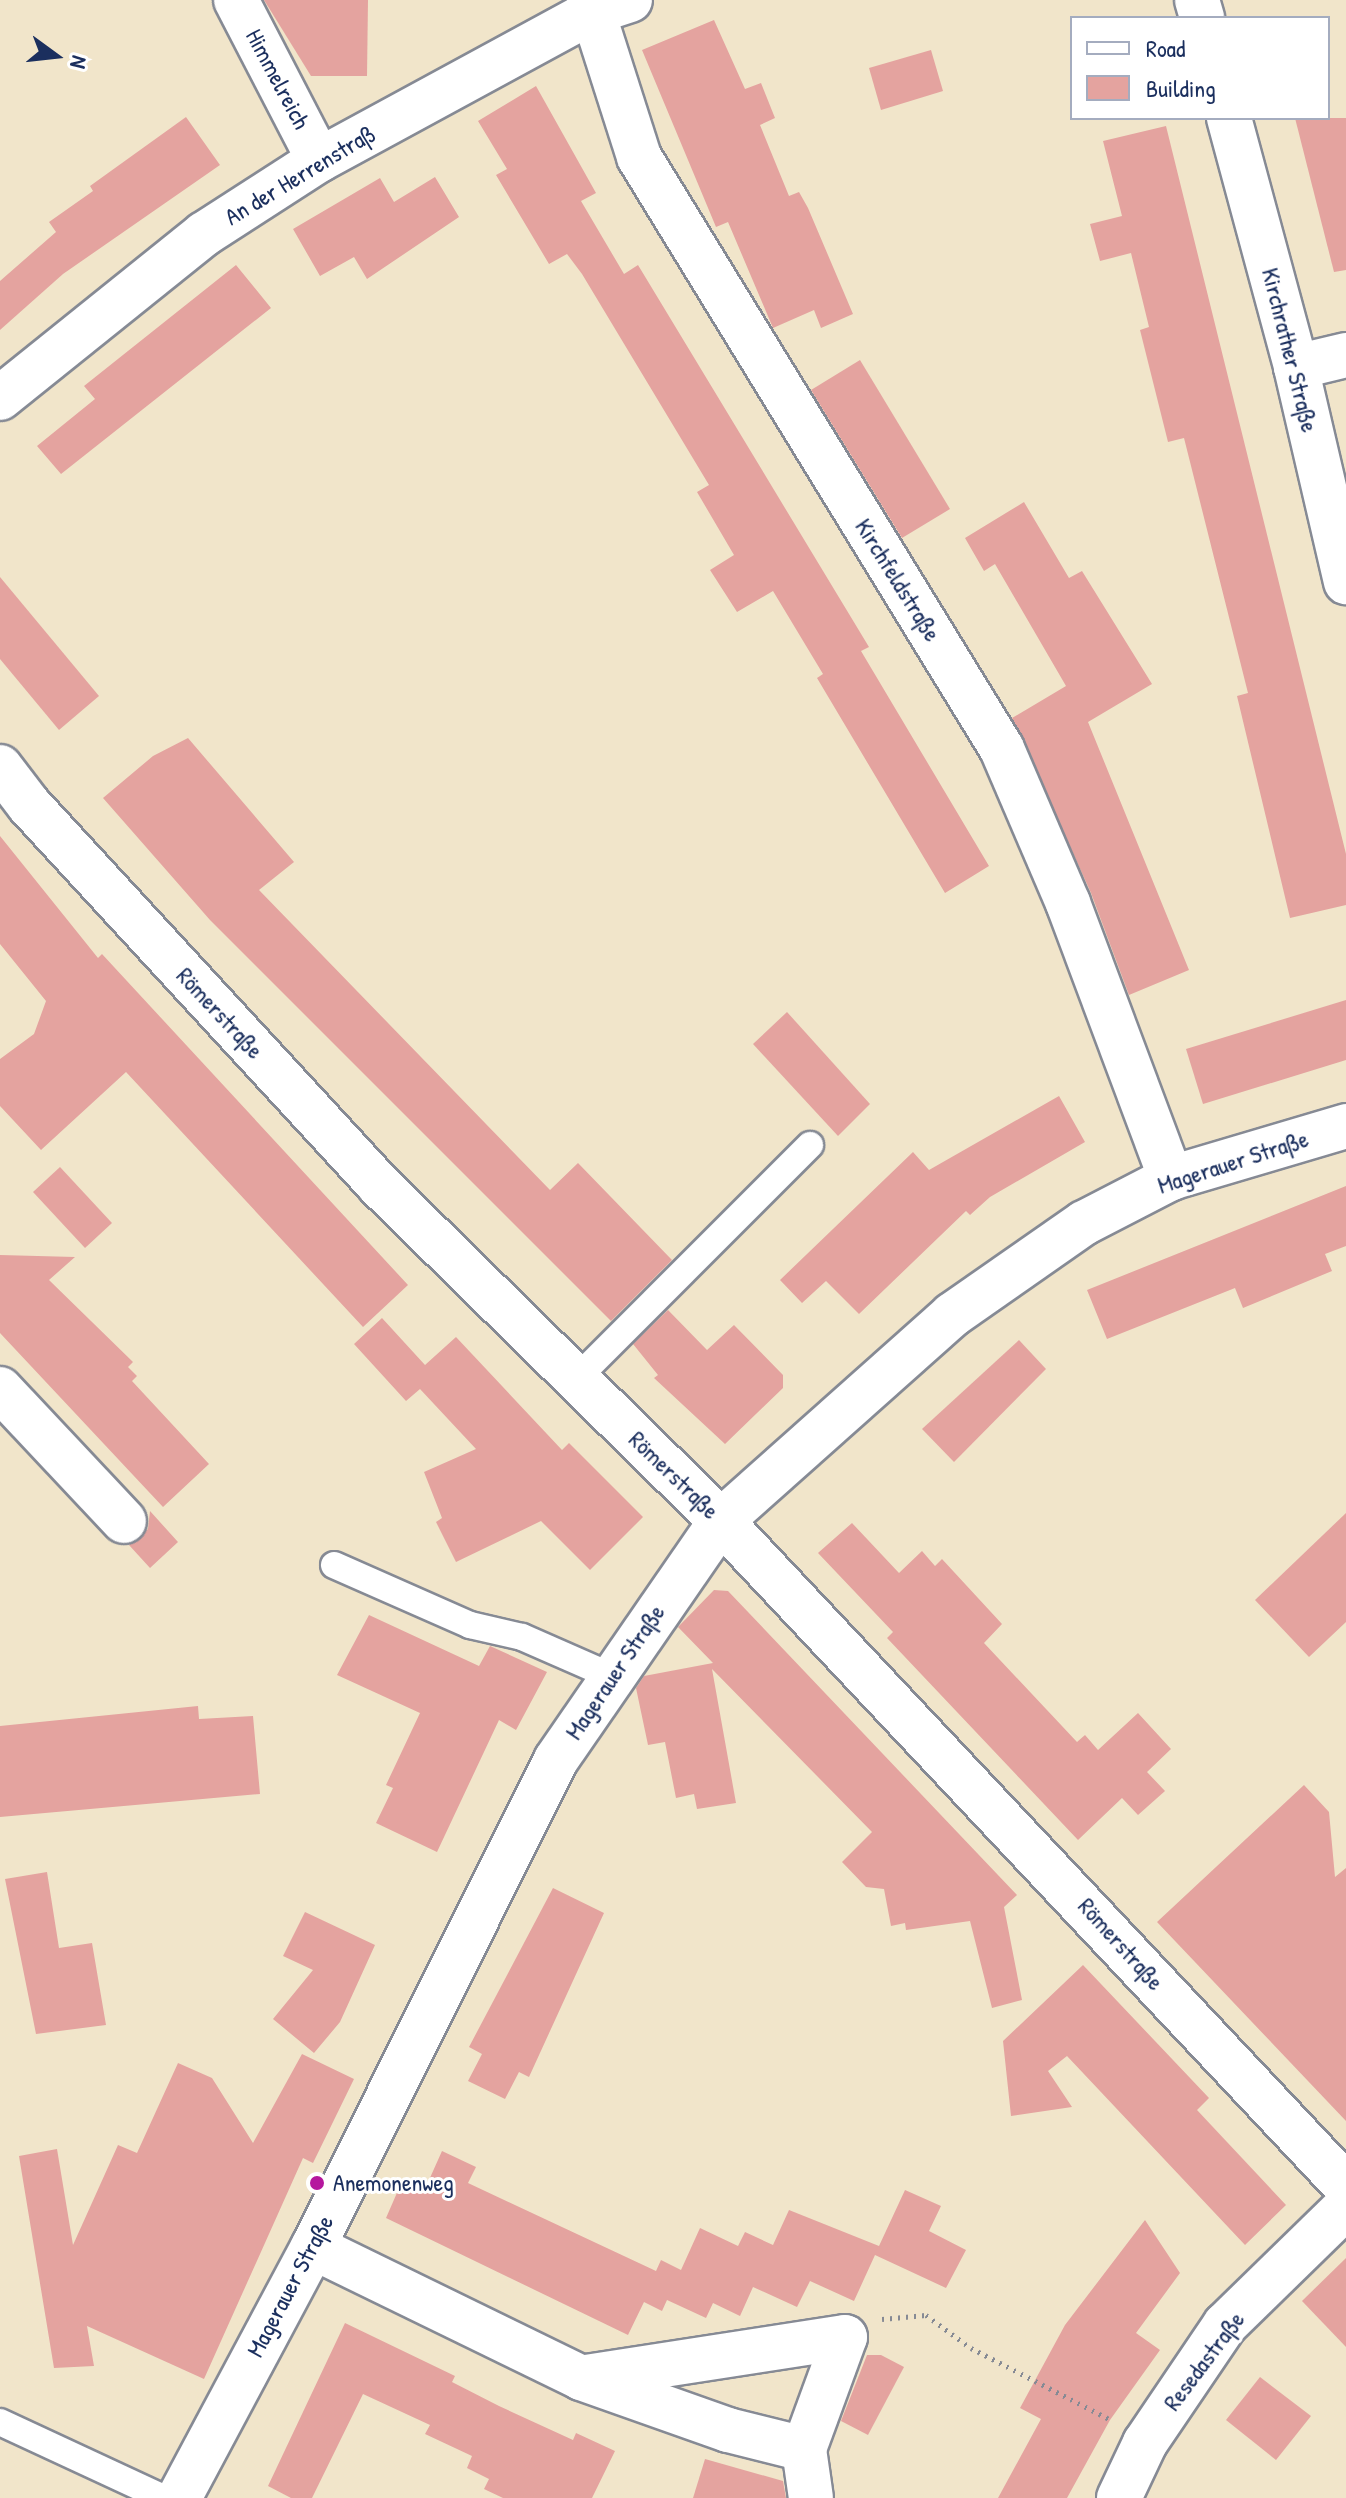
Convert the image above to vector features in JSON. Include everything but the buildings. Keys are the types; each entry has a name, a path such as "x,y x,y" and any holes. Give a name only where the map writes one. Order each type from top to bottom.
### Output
{"street":[{"name":"Himmelreich","path":"236,0 319,160"},
{"name":"An der Herrenstraß","path":"0,398 204,234 319,160 589,7 630,0"},
{"name":"Kirchfeldstraße","path":"589,7 639,157 1002,749 1068,903 1171,1178"},
{"name":"Kirchrather Straße","path":"1230,120 1296,367 1346,582"},
{"path":"1296,367 1346,355"},
{"name":"Römerstraße","path":"0,767 29,805 379,1185 721,1521 1346,2186"},
{"name":"Magerauer Straße","path":"179,2498 313,2247 549,1773 611,1676 721,1521 952,1315 1084,1223 1171,1178 1346,1126"},
{"path":"0,1389 124,1521"},
{"name":"Resedastraße","path":"1119,2498 1145,2443 1225,2325 1346,2207"},
{"path":"313,2247 581,2378 728,2430 804,2449"},
{"path":"581,2378 845,2337 804,2449 811,2498"}],"lane":[{"path":"576,1379 810,1145"},
{"path":"334,1565 470,1625 522,1637 611,1676"},
{"path":"0,2422 164,2498"}],"path":[{"path":"845,2337 882,2319 926,2315 971,2348 1080,2402 1145,2443"}],"place":[{"name":"Anemonenweg","path":"317,2183"}]}
